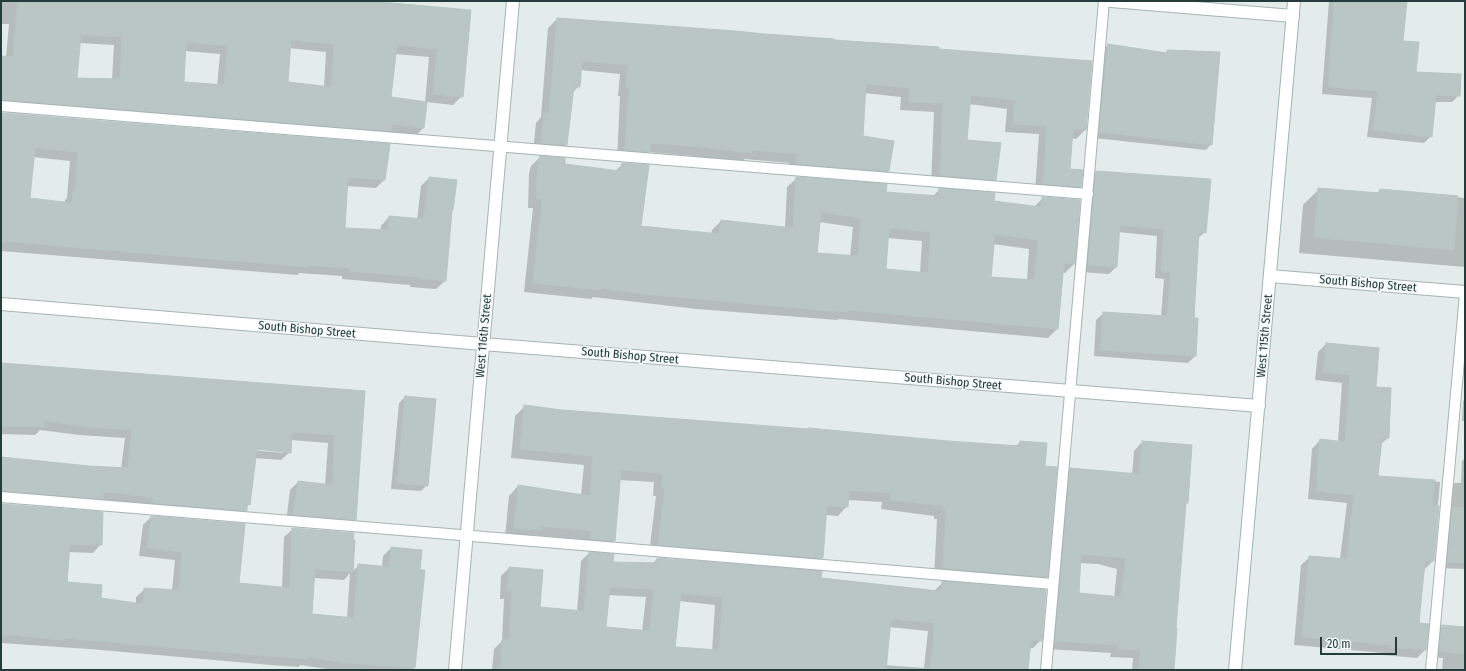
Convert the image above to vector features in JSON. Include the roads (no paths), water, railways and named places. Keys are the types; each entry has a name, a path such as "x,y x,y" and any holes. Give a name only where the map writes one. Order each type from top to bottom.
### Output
{"street":[{"name":"West 116th Street","path":"455,670 513,1"},
{"path":"1111,1 1293,16"},
{"name":"West 115th Street","path":"1235,670 1294,1"},
{"name":"South Bishop Street","path":"1270,276 1465,293"},
{"name":"South Bishop Street","path":"1,304 1259,406"}],"lane":[{"path":"1046,670 1104,1"},
{"path":"1,106 1088,194"},
{"path":"1431,670 1465,293"},
{"path":"1,497 1053,584"}]}
